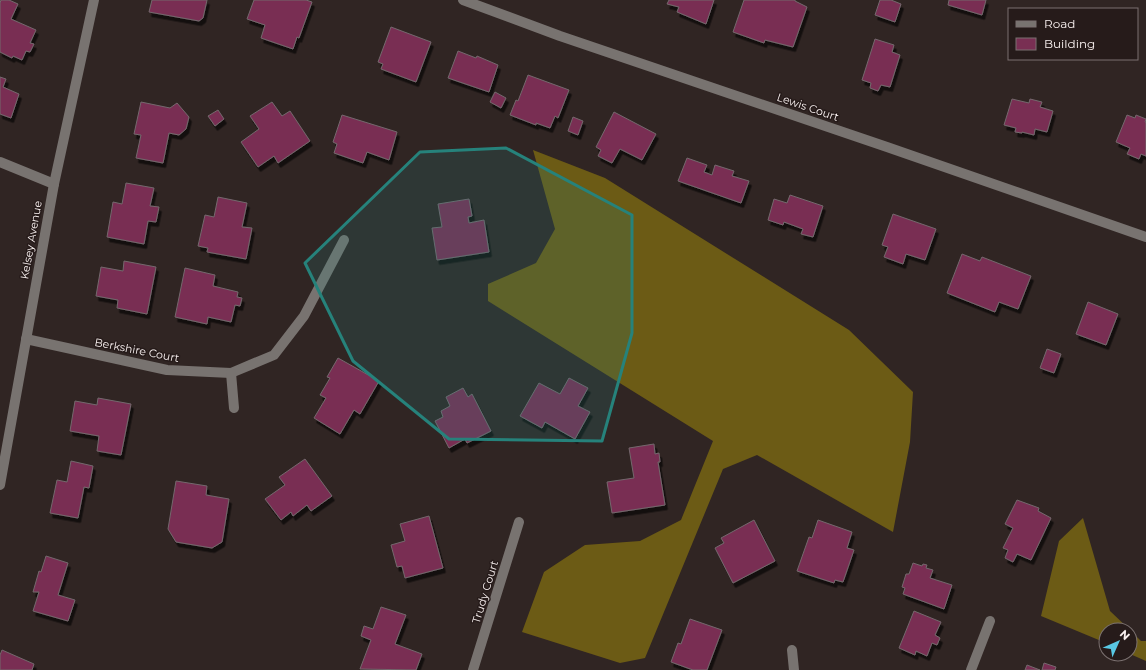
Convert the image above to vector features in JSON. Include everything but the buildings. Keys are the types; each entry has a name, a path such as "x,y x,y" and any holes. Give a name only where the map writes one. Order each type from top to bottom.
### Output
{"street":[{"name":"Kelsey Avenue","path":"0,485 54,184 94,0"},
{"name":"Lewis Court","path":"463,0 560,36 879,144 1146,237"},
{"path":"0,162 54,184"},
{"name":"Berkshire Court","path":"26,338 167,370 231,373 274,355 304,316 344,240"},
{"path":"231,373 234,408"},
{"name":"Trudy Court","path":"473,670 519,522"},
{"path":"971,670 990,621"},
{"path":"792,650 794,670"}],"highlighted area":[{"path":"506,148 632,215 632,333 602,441 449,439 353,361 305,263 420,152"}],"shaded area":[{"path":"533,150 605,178 849,330 913,392 910,442 893,532 757,455 723,469 645,658 620,663 522,632 544,572 585,545 640,541 681,520 713,441 488,301 488,284 536,263 555,229"},
{"path":"1083,518 1110,611 1122,622 1098,622 1098,640 1041,616 1059,541"},
{"path":"1138,638 1141,641 1146,641 1146,661 1138,658"}]}
